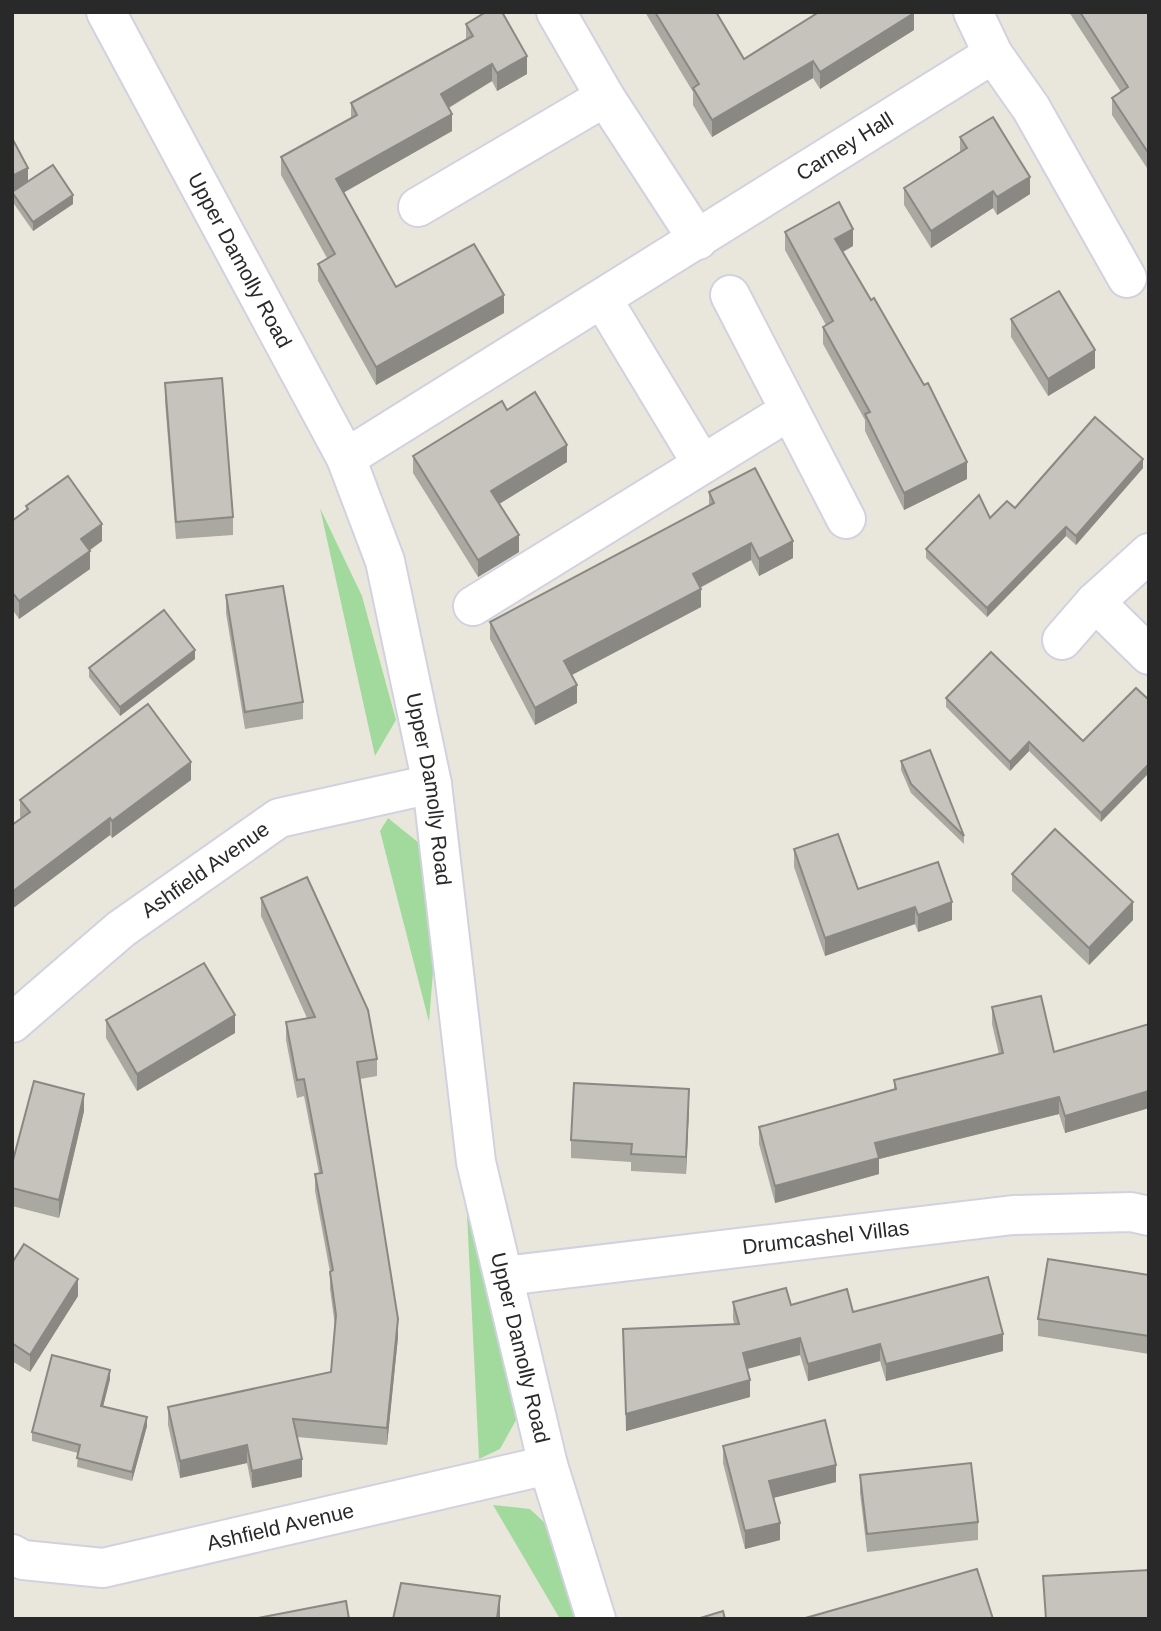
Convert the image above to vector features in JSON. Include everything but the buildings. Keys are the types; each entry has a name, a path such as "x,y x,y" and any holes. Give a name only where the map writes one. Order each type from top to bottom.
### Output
{"street":[{"name":"Upper Damolly Road","path":"106,12 346,458 385,561 432,784 476,1162 548,1465 596,1619"},
{"path":"556,12 605,97 698,240"},
{"path":"973,12 993,54 1031,108 1127,278"},
{"name":"Carney Hall","path":"346,458 603,300 993,54"},
{"path":"418,207 605,97"},
{"path":"730,295 846,519"},
{"path":"603,300 702,464"},
{"path":"473,606 789,411"},
{"path":"1062,640 1095,602 1149,553"},
{"path":"1095,602 1149,655"},
{"name":"Ashfield Avenue","path":"12,1023 121,929 279,818 432,784"},
{"name":"Drumcashel Villas","path":"503,1276 1013,1215 1131,1212 1149,1216"},
{"name":"Ashfield Avenue","path":"12,1554 23,1560 103,1567 548,1465"}],"green space":[{"path":"320,508 362,596 396,720 375,756"},
{"path":"388,818 419,843 438,909 429,1022 380,831"},
{"path":"466,1194 520,1413 500,1449 479,1459"},
{"path":"493,1505 530,1509 546,1524 580,1619 560,1619"}]}
